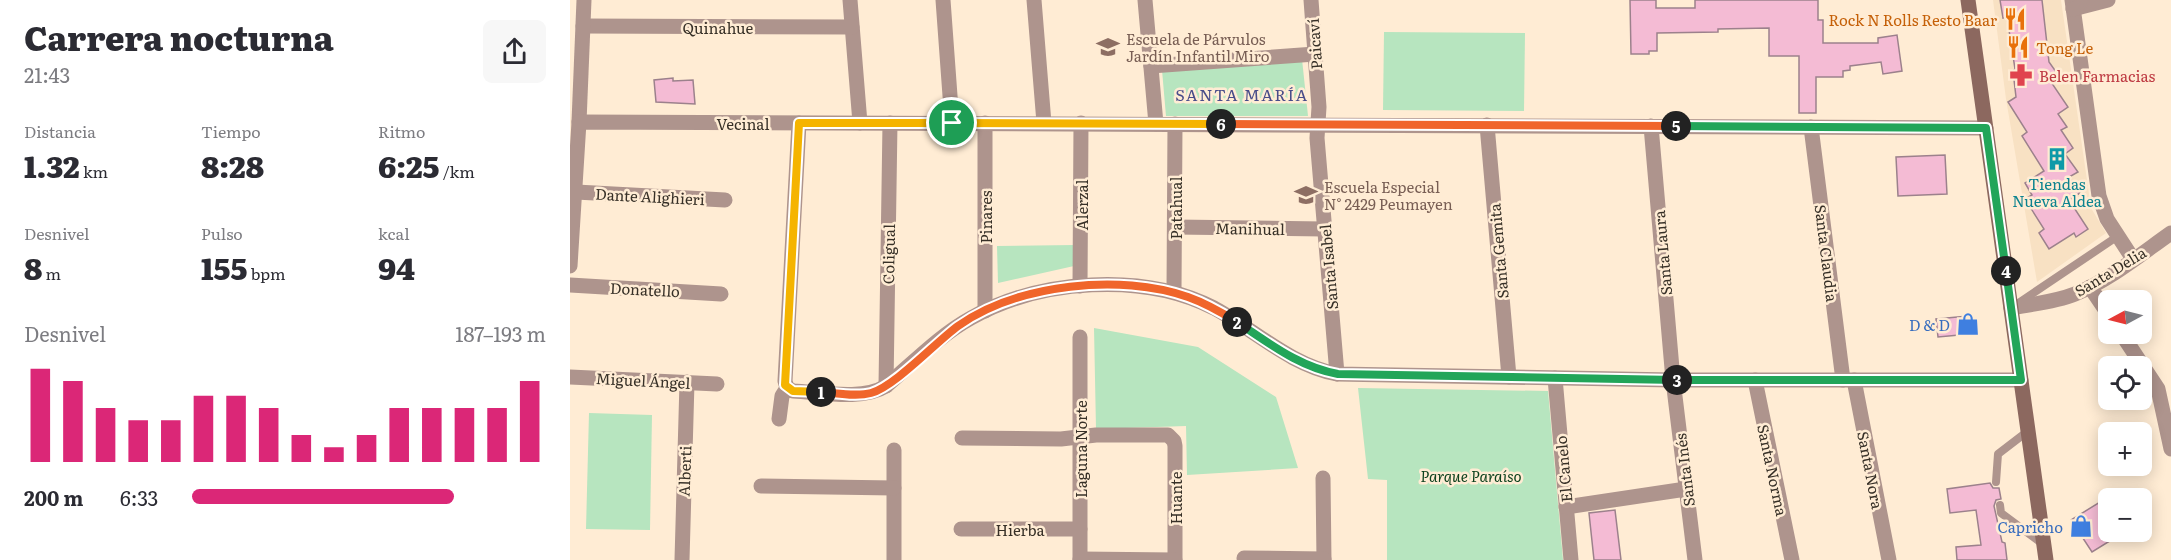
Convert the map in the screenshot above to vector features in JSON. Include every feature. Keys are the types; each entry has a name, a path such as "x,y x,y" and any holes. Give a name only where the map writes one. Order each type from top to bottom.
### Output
{"main road":[{"path":"1968,0 2045,552"}],"street":[{"path":"570,266 576,192 584,0"},
{"path":"850,0 860,123"},
{"path":"943,0 952,123"},
{"path":"1034,0 1044,123"},
{"path":"1145,0 1156,124"},
{"name":"Paicaví","path":"1311,0 1319,108 1318,124"},
{"path":"2108,0 2072,4 2098,196 2107,219 2133,259"},
{"name":"Quinahue","path":"583,26 852,27"},
{"path":"1151,66 1315,54"},
{"name":"Vecinal","path":"579,122 1986,128"},
{"path":"779,419 780,402 787,388 785,381 799,123"},
{"name":"Coligual","path":"886,386 890,123"},
{"name":"Pinares","path":"985,123 985,311"},
{"name":"Alerzal","path":"1080,286 1081,123"},
{"name":"Patahual","path":"1174,292 1175,124"},
{"name":"Santa Isabel","path":"1318,124 1324,229 1338,374"},
{"name":"Santa Gemita","path":"1487,125 1509,377"},
{"name":"Santa Laura","path":"1651,126 1673,380"},
{"name":"Santa Claudia","path":"1811,127 1848,380"},
{"name":"Dante Alighieri","path":"576,192 725,200"},
{"name":"Manihual","path":"1175,227 1324,229"},
{"name":"Santa Delia","path":"2011,308 2065,298 2090,287 2171,233"},
{"name":"Donatello","path":"570,285 721,294"},
{"path":"787,388 793,391 860,394 874,392 886,386 958,326 985,311 1026,296 1080,286 1134,285 1174,292 1219,311 1304,364 1324,372 1338,374 1673,380 2021,380"},
{"path":"2090,287 2098,299"},
{"name":"Laguna Norte","path":"1080,337 1080,559"},
{"path":"2128,344 2158,389 2171,449"},
{"name":"Miguel Ángel","path":"570,377 717,384"},
{"name":"El Canelo","path":"1555,378 1571,560"},
{"name":"Santa Inés","path":"1673,380 1695,560"},
{"name":"Santa Norma","path":"1755,380 1792,560"},
{"name":"Santa Nora","path":"1848,380 1889,560"},
{"name":"Alberti","path":"682,560 687,382"},
{"name":"Huante","path":"1080,437 1164,434 1172,438 1175,446 1175,560"},
{"path":"962,438 1061,439 1080,437"},
{"path":"894,450 894,560"},
{"path":"1244,558 1324,559 1323,478"},
{"path":"761,486 894,489"},
{"path":"1566,507 1686,489"},
{"name":"Hierba","path":"961,528 1080,530"},
{"path":"1080,559 1175,560"}],"lane":[{"path":"2011,308 2118,236"},
{"path":"1996,482 1998,453 2028,431"},
{"path":"2000,505 2001,513 2045,552"}],"shaded area":[{"path":"1993,0 2061,0 2091,208 2106,233 2037,282 2006,99"}],"green space":[{"path":"1384,32 1525,33 1524,111 1383,110"},
{"path":"1302,59 1308,116 1166,116 1162,70"},
{"path":"1075,245 1074,266 998,283 997,246"},
{"path":"1094,328 1198,347 1276,397 1298,468 1187,475 1186,426 1096,429"},
{"name":"Parque Paraíso","path":"1358,388 1548,391 1563,560 1387,560 1387,480 1368,479"},
{"path":"589,413 652,415 650,530 586,529"}],"building":[{"path":"1630,0 1656,0 1656,8 1695,8 1695,0 1818,0 1818,20 1823,20 1823,43 1878,43 1878,38 1897,35 1902,71 1883,74 1881,62 1850,66 1850,70 1843,71 1843,77 1816,77 1816,113 1799,113 1799,56 1769,56 1769,28 1657,33 1657,51 1649,51 1649,54 1631,54"},
{"path":"2000,0 2042,0 2049,62 2059,76 2051,82 2068,107 2058,114 2067,127 2061,130 2073,148 2065,154 2078,172 2069,177 2080,193 2069,200 2088,229 2076,237 2074,233 2049,249 2039,233 2044,229 2025,199 2032,195 2025,183 2044,171 2022,136 2027,132 2008,102 2016,97 2013,71 2015,69 2007,17 2003,18"},
{"path":"673,78 673,81 693,80 695,104 656,102 654,80"},
{"path":"1945,155 1947,194 1898,196 1896,157"},
{"path":"1968,316 1970,334 1938,337 1936,319"},
{"path":"1990,483 1993,488 1999,488 2001,499 1996,500 1994,506 2002,542 2005,543 2007,560 1957,560 1956,547 1981,545 1976,510 1950,513 1947,489"},
{"path":"2098,503 2098,542 2108,542 2092,552 2071,520"},
{"path":"1615,510 1621,560 1594,560 1589,513"}],"place":[{"name":"Rock N Rolls Resto Baar","path":"2015,19"},
{"name":"Escuela de Párvulos Jardín Infantil Miro","path":"1108,47"},
{"name":"Tong Le","path":"2018,47"},
{"name":"Belen Farmacias","path":"2021,75"},
{"name":"Tiendas Nueva Aldea","path":"2057,159"},
{"name":"Escuela Especial N° 2429 Peumayen","path":"1306,195"},
{"name":"D & D","path":"1968,324"},
{"name":"Capricho","path":"2081,526"}],"district":[{"name":"SANTA MARÍA","path":"1242,94"}],"route":[{"path":"799,123 952,123 1986,128 2021,380 1673,380 1338,374 1312,368 1294,359 1219,311 1189,297 1134,285 1098,285 1062,288 995,306 958,326 886,386 874,392 860,394 790,390 785,385 785,381 799,123"}]}
